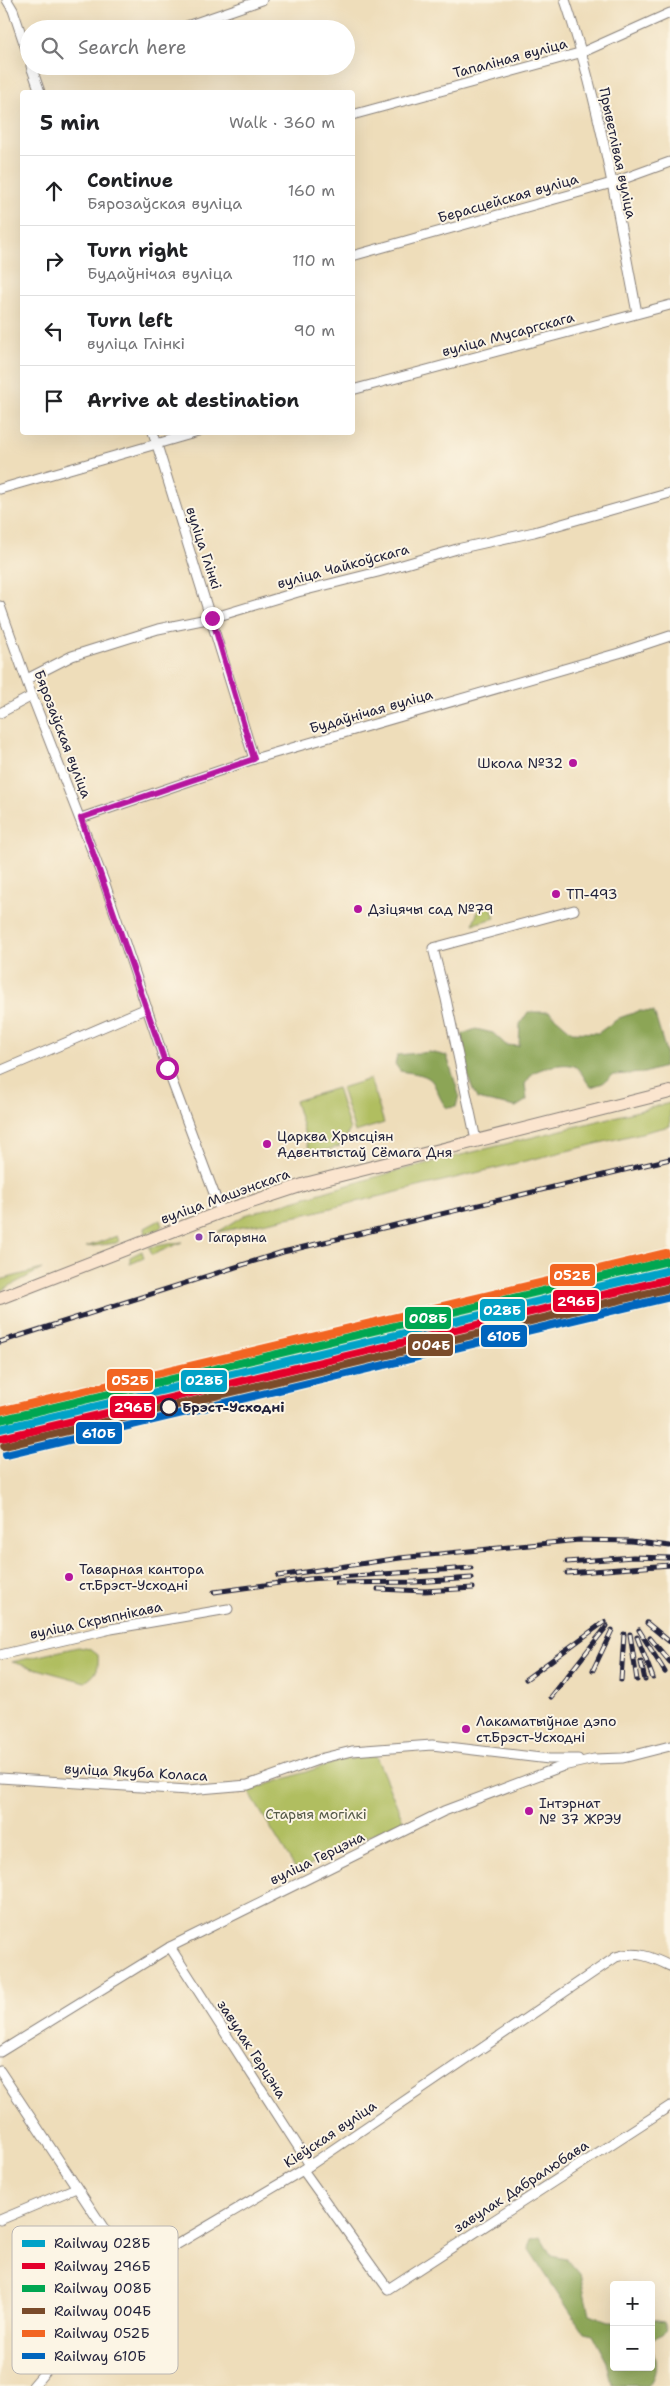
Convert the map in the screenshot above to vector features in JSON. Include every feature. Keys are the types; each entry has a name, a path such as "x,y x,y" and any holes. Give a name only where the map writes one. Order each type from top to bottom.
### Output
{"main road":[{"name":"вуліца Машэнскага","path":"0,1298 220,1212 342,1173 670,1092"}],"street":[{"path":"7,0 13,10 20,31"},
{"path":"204,20 262,0"},
{"name":"Прыветлівая вуліца","path":"565,0 582,52 612,183 637,313"},
{"name":"Тапаліная вуліца","path":"355,114 582,52 670,13"},
{"path":"34,75 39,90"},
{"name":"Берасцейская вуліца","path":"355,255 612,183 670,162"},
{"name":"вуліца Мусаргскага","path":"355,389 670,305"},
{"name":"вуліца Глінкі","path":"154,435 212,618 254,759"},
{"path":"0,490 188,435"},
{"name":"вуліца Чайкоўскага","path":"27,679 72,656 158,629 212,618 298,592 378,572 457,549 534,532 670,493"},
{"name":"Бярозаўская вуліца","path":"0,606 32,696 81,818 220,1212"},
{"name":"Будаўнічая вуліца","path":"81,818 254,759 619,653 670,636"},
{"path":"0,713 32,696"},
{"path":"476,1140 446,999 433,948 574,910"},
{"path":"0,1071 147,1008"},
{"name":"вуліца Скрыпнікава","path":"0,1655 111,1630 228,1609"},
{"name":"вуліца Якуба Коласа","path":"0,1778 188,1790 214,1789 248,1785 323,1758 352,1751 432,1745 549,1758 594,1759"},
{"name":"вуліца Герцэна","path":"0,2052 170,1948 444,1812 554,1769 594,1759 623,1758 670,1746"},
{"name":"завулак Герцэна","path":"170,1948 306,2167 388,2289"},
{"name":"Кіеўская вуліца","path":"178,2244 306,2167 616,1956 634,1953 649,1956 670,1966"},
{"path":"0,2071 102,2226"},
{"name":"завулак Дабралюбава","path":"388,2289 670,2106"},
{"path":"0,2220 76,2188"},
{"name":"Кіеўская вуліца","path":"33,2386 43,2374"}],"green space":[{"path":"490,903 495,918 473,924 480,906"},
{"path":"639,1011 654,1012 666,1052 664,1067 644,1073 613,1075 603,1083 591,1087 579,1070 573,1066 554,1066 541,1069 532,1074 525,1084 527,1100 516,1107 477,1099 468,1077 462,1034 476,1029 493,1033 506,1045 519,1046 520,1024 528,1012 549,1012 572,1032 598,1033 619,1018"},
{"path":"430,1052 447,1056 459,1095 456,1107 447,1108 431,1080 420,1075 400,1071 395,1064 397,1055"},
{"path":"370,1079 384,1123 355,1132 341,1088"},
{"path":"337,1088 350,1130 340,1146 311,1155 295,1101"},
{"path":"670,1103 670,1126 302,1215 218,1232 245,1215 393,1172"},
{"path":"160,1220 162,1226 159,1229 146,1234 145,1228"},
{"path":"117,1236 119,1241 116,1243 86,1247"},
{"path":"182,1242 152,1255 149,1247"},
{"path":"142,1251 144,1258 130,1264 130,1257"},
{"path":"42,1269 0,1291 0,1280"},
{"path":"78,1647 90,1649 98,1655 96,1671 85,1682 12,1662"},
{"name":"Старыя могілкі","path":"376,1756 403,1820 297,1871 248,1791 342,1760"},
{"path":"541,2237 551,2255 566,2258 580,2274 589,2314 610,2321 610,2371 655,2371 655,2362 656,2367 654,2376 648,2386 612,2385 607,2361 593,2335 584,2333 528,2248 531,2239"},
{"path":"655,2321 664,2322 667,2330 655,2339"}],"railway":[{"path":"0,1342 283,1252 670,1159"},
{"path":"0,1438 670,1279"},
{"path":"278,1576 400,1558 579,1540 631,1541 670,1546"},
{"path":"567,1562 633,1557 670,1558"},
{"path":"567,1573 670,1565"},
{"path":"214,1592 309,1579 471,1568"},
{"path":"337,1583 415,1582 472,1578"},
{"path":"378,1589 425,1591 473,1588"},
{"path":"526,1679 604,1622"},
{"path":"647,1623 670,1642"},
{"path":"551,1697 607,1626"},
{"path":"593,1670 612,1630"},
{"path":"639,1630 665,1672"},
{"path":"621,1680 624,1634"},
{"path":"630,1634 637,1680"},
{"path":"637,1637 653,1678"},
{"path":"650,1638 670,1662"},
{"path":"641,1662 645,1680"}],"rail line":[{"name":"052Б","path":"0,1411 666,1253"},
{"name":"008Б","path":"0,1420 668,1261"},
{"name":"028Б","path":"0,1429 670,1270"},
{"name":"296Б","path":"2,1438 670,1279"},
{"name":"004Б","path":"4,1446 670,1288"},
{"name":"610Б","path":"6,1455 670,1297"}],"place":[{"name":"Школа №32","path":"573,763"},
{"name":"ТП-493","path":"556,894"},
{"name":"Дзіцячы сад №79","path":"358,909"},
{"name":"Царква Хрысціян Адвентыстаў Сёмага Дня","path":"267,1144"},
{"name":"Гагарына","path":"199,1237"},
{"name":"Брэст-Усходні","path":"169,1407"},
{"name":"Таварная кантора ст.Брэст-Усходні","path":"69,1577"},
{"name":"Лакаматыўнае дэпо ст.Брэст-Усходні","path":"466,1729"},
{"name":"Інтэрнат № 37 ЖРЭУ","path":"529,1811"}],"route":[{"path":"167,1068 81,818 254,759 212,618"}]}
